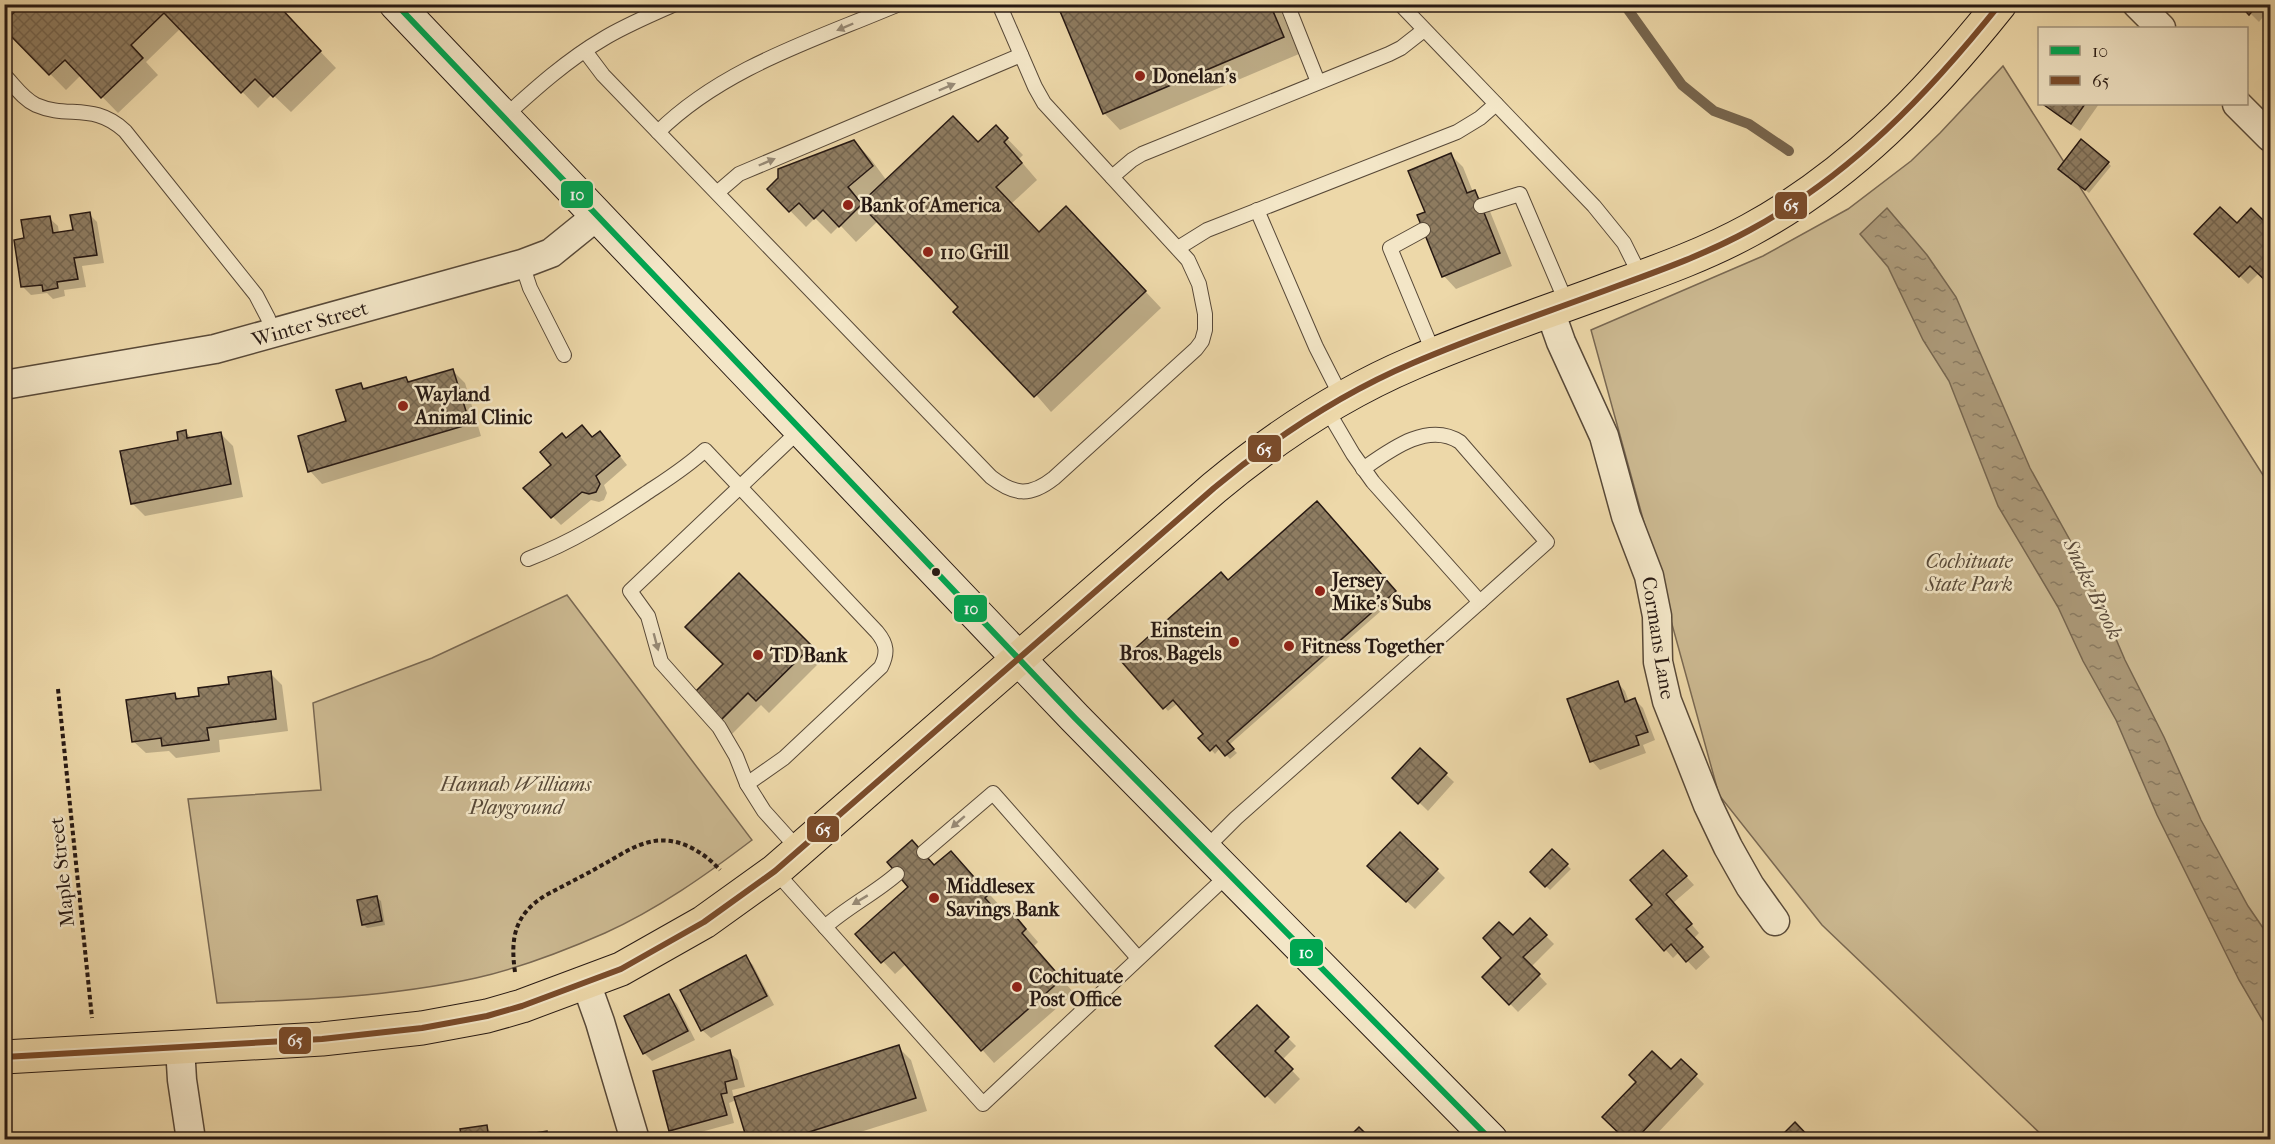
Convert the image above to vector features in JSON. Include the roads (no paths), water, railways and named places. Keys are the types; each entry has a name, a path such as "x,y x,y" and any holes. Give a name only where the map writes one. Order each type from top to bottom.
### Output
{"main road":[{"path":"396,4 1075,718 1491,1140"},
{"path":"4,1057 321,1039 452,1023 522,1006 621,969 651,954 704,922 775,871 1236,469 1285,434 1334,403 1386,375 1434,354 1714,248 1794,204 1866,150 1910,108 2000,4"}],"street":[{"path":"2137,4 2160,27"},
{"path":"2238,105 2271,137"},
{"name":"Winter Street","path":"4,385 190,354 273,334 522,264 551,252 598,215"},
{"name":"Cormans Lane","path":"1559,308 1561,342 1604,436 1629,524 1649,576 1657,616 1658,662 1667,701 1708,805 1728,847 1750,886 1775,921"},
{"path":"586,983 635,1140"},
{"path":"180,1047 182,1080 191,1140"}],"lane":[{"path":"504,117 585,51 621,29 675,4"},
{"path":"658,132 699,96 746,69 899,4"},
{"path":"585,51 603,75 991,477 1010,490 1021,492 1039,488 1054,478 1202,341 1205,330 1203,298 1194,271 1179,248 1044,103 999,4"},
{"path":"1287,4 1318,82"},
{"path":"1401,4 1605,219 1624,243 1641,277"},
{"path":"1112,177 1142,154 1389,54 1401,48 1424,30"},
{"path":"718,192 739,174 1021,55"},
{"path":"4,75 34,104 108,117 125,131 256,295 268,318 273,334"},
{"path":"1179,248 1201,232 1457,132 1480,118 1496,104"},
{"path":"1481,206 1521,194 1559,308"},
{"path":"1257,210 1316,347 1334,403 1363,469 1381,493 1480,602"},
{"path":"1423,230 1390,248 1434,354"},
{"path":"522,264 530,288 564,355"},
{"path":"800,850 764,811 747,784 736,756 719,727 661,662 648,616 630,591 801,429"},
{"path":"1204,849 1547,542 1460,442 1441,433 1431,434 1402,445 1363,469"},
{"path":"528,559 594,528 683,469 705,450 877,632 887,649 881,667 784,758 747,784"},
{"path":"924,852 993,793 1138,958"},
{"path":"775,871 983,1104 1229,874"},
{"path":"825,927 840,913 897,874"}],"water":[{"path":"1887,208 1927,255 1956,297 2030,468 2086,569 2125,660 2164,737 2201,820 2248,906 2270,938 2270,1033 2239,980 2157,815 2116,720 2083,661 2058,607 1998,506 1949,381 1923,340 1888,267 1860,234"}],"waterway":[{"name":"Snake Brook","path":"1624,4 1682,85 1714,111 1749,124 1789,151"}],"place":[{"name":"Donelan's","path":"1140,76"},
{"name":"Bank of America","path":"848,205"},
{"name":"110 Grill","path":"928,252"},
{"name":"Wayland Animal Clinic","path":"403,406"},
{"name":"Jersey Mike's Subs","path":"1320,591"},
{"name":"Einstein Bros. Bagels","path":"1234,642"},
{"name":"Fitness Together","path":"1289,646"},
{"name":"TD Bank","path":"758,655"},
{"name":"Middlesex Savings Bank","path":"934,898"},
{"name":"Cochituate Post Office","path":"1017,987"}],"park label":[{"name":"Cochituate State Park","path":"1969,572"},
{"name":"Hannah Williams Playground","path":"516,796"}]}
